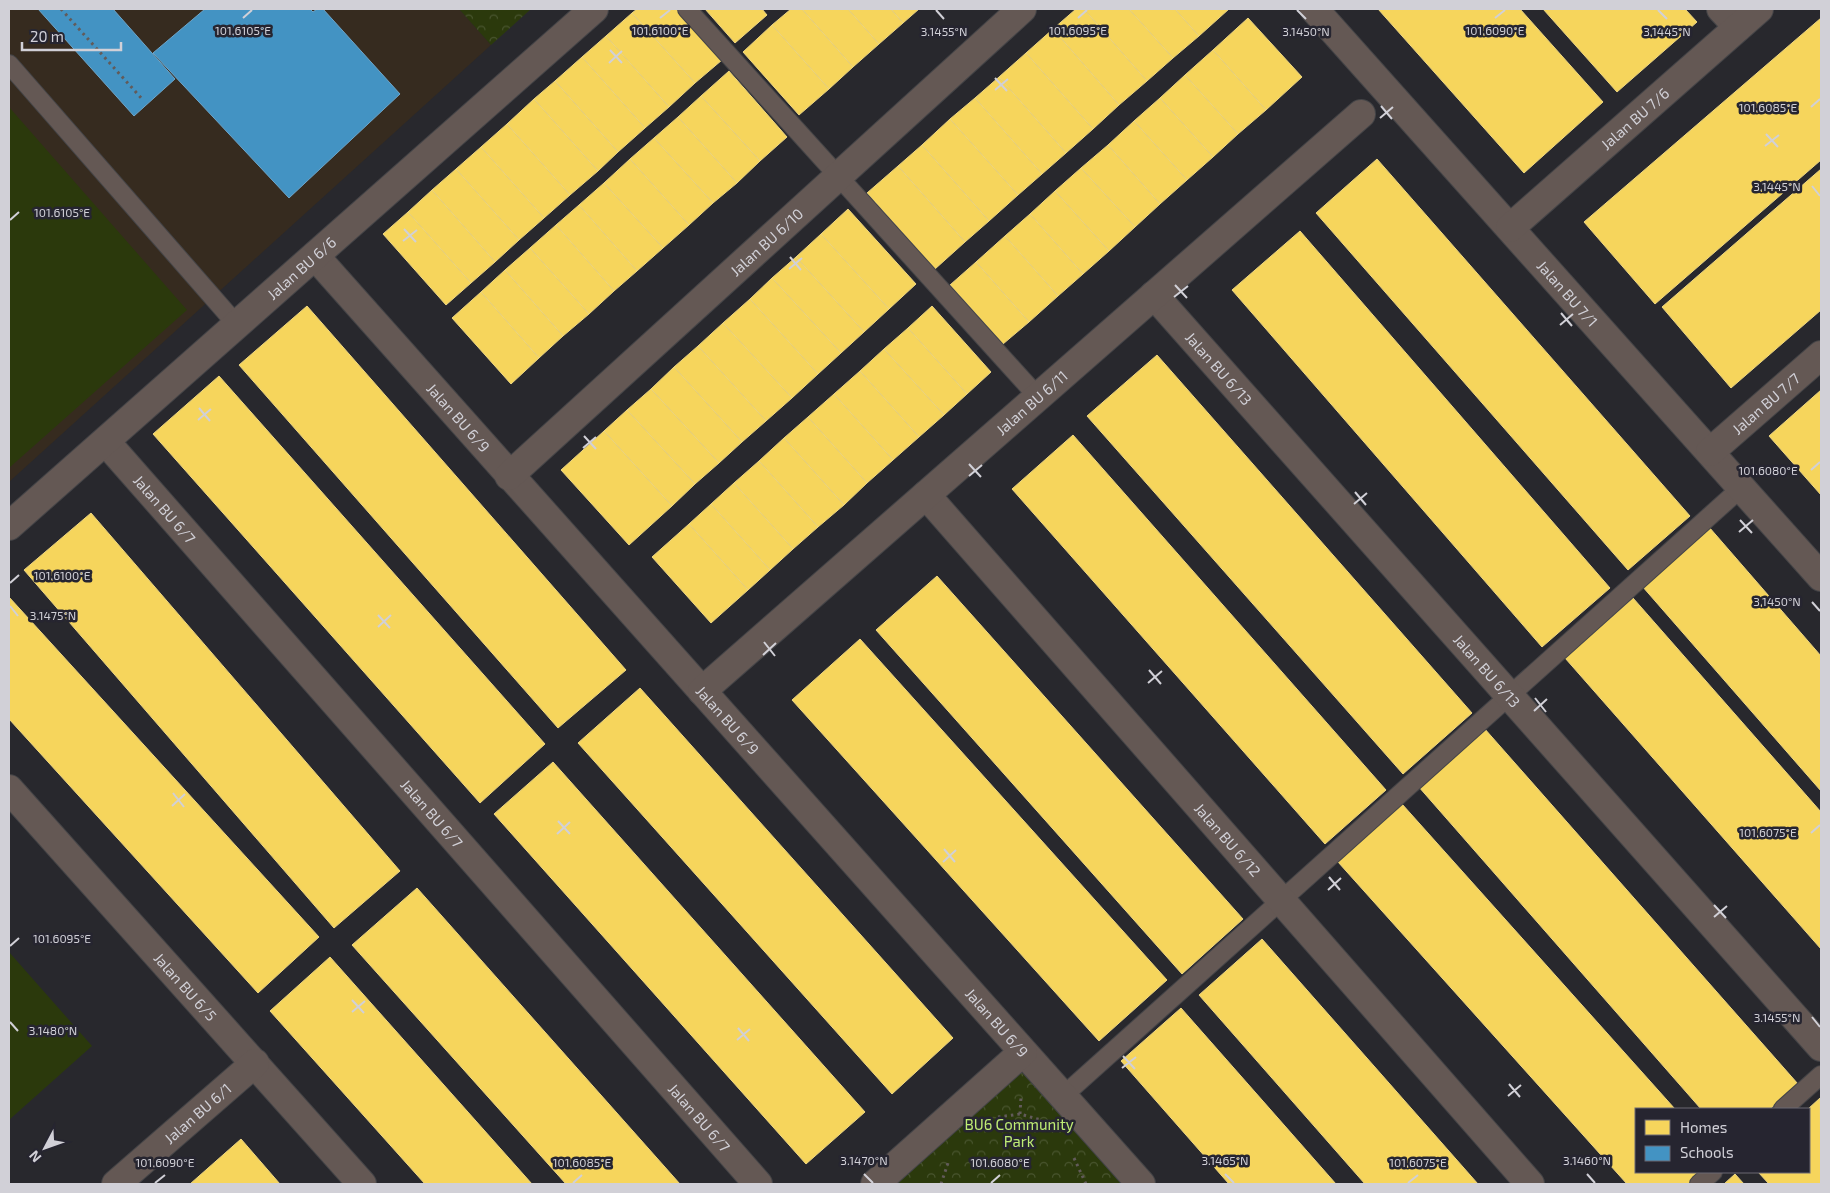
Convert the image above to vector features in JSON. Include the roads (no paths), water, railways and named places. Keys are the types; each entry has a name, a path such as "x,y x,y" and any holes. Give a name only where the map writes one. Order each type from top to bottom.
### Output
{"street":[{"name":"Jalan BU 6/6","path":"9,526 594,9"},
{"name":"Jalan BU 6/10","path":"509,476 1022,9"},
{"name":"Jalan BU 7/1","path":"1314,9 1821,577"},
{"name":"Jalan BU 7/6","path":"1510,228 1730,18 1759,9"},
{"name":"Jalan BU 6/11","path":"702,691 1361,114"},
{"name":"Jalan BU 6/9","path":"315,256 1141,1184"},
{"name":"Jalan BU 6/13","path":"1154,295 1821,1047"},
{"name":"Jalan BU 7/7","path":"1710,452 1821,355"},
{"name":"Jalan BU 6/7","path":"106,442 758,1184"},
{"name":"Jalan BU 6/12","path":"926,495 1530,1184"},
{"name":"Jalan BU 6/5","path":"9,790 362,1184"},
{"path":"875,1184 1023,1052"},
{"name":"Jalan BU 6/1","path":"116,1184 255,1063"}],"lane":[{"path":"687,9 1038,397"},
{"path":"9,64 237,325"},
{"path":"1063,1096 1741,488"},
{"path":"1784,1108 1821,1075"},
{"path":"1698,1184 1712,1173"}],"park label":[{"name":"BU6 Community Park","path":"1019,1132"}]}
